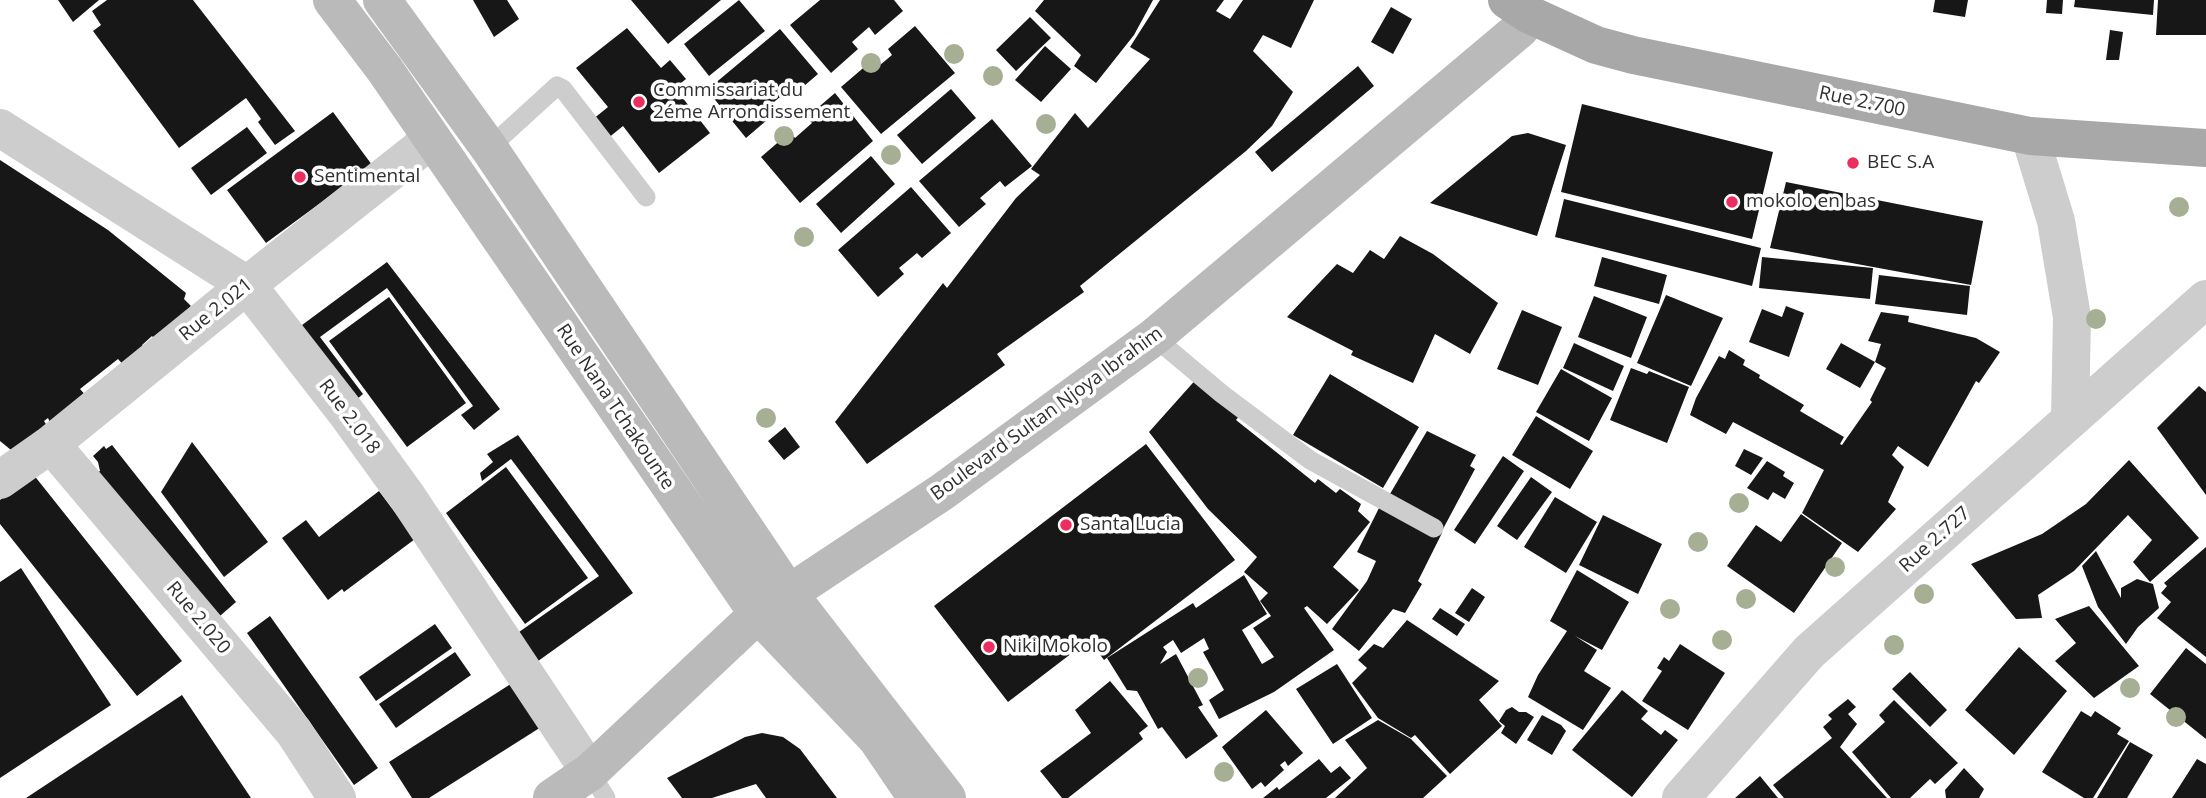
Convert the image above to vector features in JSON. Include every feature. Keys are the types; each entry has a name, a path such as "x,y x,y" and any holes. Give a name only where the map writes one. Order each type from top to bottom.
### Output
{"main road":[{"name":"Rue Nana Tchakounte","path":"332,0 385,70 758,614 877,739 916,798"},
{"name":"Rue Nana Tchakounte","path":"382,0 489,148 789,594 947,798"},
{"name":"Rue 2.700","path":"1517,7 1596,45 1633,55 2030,136 2206,148"},
{"name":"Boulevard Sultan Njoya Ibrahim","path":"552,798 598,785 758,614 942,492 1154,337 1520,29 1517,7"},
{"path":"385,70 418,50"}],"street":[{"name":"Rue 2.018","path":"0,128 247,285 348,415 408,498 598,785"},
{"path":"2030,136 2056,221 2072,317 2070,418"},
{"name":"Rue 2.021","path":"0,480 51,444 432,139"},
{"name":"Rue 2.727","path":"1681,798 1810,652 2070,418 2203,307"},
{"name":"Rue 2.020","path":"51,444 294,732 337,798"}],"lane":[{"path":"489,148 558,86 646,197"},
{"path":"1154,337 1222,394 1310,460 1434,528"}],"building":[{"path":"58,0 99,0 73,22"},
{"path":"107,0 193,0 295,131 275,145 258,122 261,119 246,98 179,148 93,31 101,25 92,11"},
{"path":"473,0 507,0 519,19 494,37"},
{"path":"631,0 721,0 668,44"},
{"path":"739,0 765,31 709,76 684,44"},
{"path":"820,0 894,0 903,11 875,35 869,27 852,42 858,49 831,73 790,25"},
{"path":"1044,0 1153,0 1134,35 1096,83 1074,66 1081,55 1035,11"},
{"path":"1160,0 1224,0 1216,11 1230,19 1243,0 1314,0 1291,48 1263,35 1253,51 1293,92 1272,126 1246,151 1080,286 1084,292 997,354 1005,365 867,464 835,422 943,283 947,288 1016,198 1040,175 1031,169 1075,113 1088,128 1150,59 1130,47"},
{"path":"1935,0 1968,0 1965,17 1933,12"},
{"path":"2047,0 2063,0 2062,14 2046,13"},
{"path":"2075,0 2154,0 2153,15 2074,7"},
{"path":"2158,0 2206,0 2206,35 2156,35"},
{"path":"1391,7 1412,19 1393,54 1371,42"},
{"path":"1030,17 1051,38 1016,71 996,50"},
{"path":"915,26 955,73 881,134 841,87 869,63 874,70 892,55 888,49"},
{"path":"627,28 661,68 670,60 686,79 675,88 710,133 659,173 623,126 607,139 592,120 608,107 576,68"},
{"path":"780,29 818,74 790,98 786,92 768,107 774,114 746,138 707,90"},
{"path":"2110,30 2123,32 2119,60 2106,60"},
{"path":"1045,46 1071,69 1041,102 1015,80"},
{"path":"1358,66 1374,86 1272,172 1255,152"},
{"path":"951,89 976,118 922,164 897,135"},
{"path":"835,93 873,141 800,203 761,157 790,132 795,138 812,123 807,117"},
{"path":"1582,104 1773,152 1752,239 1561,192"},
{"name":"Sentimental","path":"333,112 372,165 266,243 227,190"},
{"path":"992,119 1032,166 1005,187 1000,181 980,198 986,204 959,227 919,181"},
{"path":"247,127 267,153 211,195 191,168"},
{"path":"1528,133 1566,145 1537,236 1430,203 1512,136"},
{"path":"871,156 895,184 841,233 816,204"},
{"path":"0,160 108,230 186,293 184,299 191,306 157,342 152,336 142,345 147,351 126,368 118,359 80,389 88,398 52,426 48,418 44,421 49,429 11,450 0,441"},
{"path":"1786,182 1983,221 1971,285 1770,248"},
{"path":"911,187 951,233 922,258 917,253 899,268 904,274 878,297 838,250"},
{"path":"1564,199 1761,248 1752,286 1555,237"},
{"path":"1400,236 1433,254 1498,303 1470,354 1435,334 1413,383 1351,355 1353,351 1287,317 1337,264 1353,273 1370,250 1384,259"},
{"path":"1602,257 1667,275 1659,304 1594,286"},
{"path":"1762,257 1873,268 1870,299 1759,288"},
{"path":"387,262 500,409 474,430 461,415 473,406 387,288 320,337 363,394 349,406 294,331"},
{"path":"1879,275 1970,286 1967,315 1875,304"},
{"path":"1666,295 1723,318 1691,386 1637,363"},
{"path":"1594,296 1647,317 1631,358 1578,337"},
{"path":"389,297 466,403 407,447 329,341"},
{"path":"1786,306 1804,313 1789,357 1749,342 1762,309 1782,317"},
{"path":"1522,310 1562,327 1538,385 1497,369"},
{"path":"1881,312 1909,316 1908,322 1976,338 2000,352 1979,383 1976,381 1928,467 1898,446 1892,455 1904,467 1888,502 1896,509 1858,552 1802,513 1824,470 1733,422 1726,434 1690,415 1696,398 1719,356 1725,359 1729,350 1745,360 1743,365 1760,375 1759,378 1804,405 1800,411 1844,437 1840,444 1842,445 1872,402 1870,400 1886,368 1875,362 1881,344 1868,341"},
{"path":"1574,343 1624,366 1613,391 1563,368"},
{"path":"1841,343 1875,362 1860,388 1826,369"},
{"path":"1631,368 1647,374 1649,371 1689,387 1667,443 1610,420"},
{"path":"1561,369 1612,398 1589,441 1536,412"},
{"path":"1330,374 1419,427 1383,488 1293,435"},
{"path":"1199,376 1240,415 1236,420 1315,483 1318,479 1336,493 1340,489 1361,504 1358,511 1370,522 1333,567 1359,590 1327,624 1307,606 1304,608 1334,650 1274,692 1219,719 1209,700 1224,690 1203,652 1209,649 1204,638 1181,653 1173,640 1163,647 1167,652 1160,664 1176,654 1203,705 1198,707 1218,736 1186,759 1162,727 1158,729 1137,691 1127,690 1107,658 1193,603 1196,608 1244,575 1267,614 1242,630 1262,664 1274,657 1253,628 1271,616 1260,601 1268,593 1244,572 1257,557 1208,509 1149,432"},
{"path":"2199,386 2206,392 2206,495 2157,428"},
{"path":"1536,416 1593,451 1570,489 1512,455"},
{"path":"785,427 800,447 784,460 768,441"},
{"path":"1427,431 1476,455 1470,466 1475,469 1443,529 1387,499"},
{"path":"518,435 633,593 527,669 509,639 599,576 511,459 482,481 480,473 493,462 487,454"},
{"path":"192,442 268,542 224,577 161,492"},
{"path":"1146,444 1235,560 1104,660 1089,640 1008,702 934,606"},
{"path":"112,445 236,602 213,622 98,472 98,462 93,456 104,446 106,449"},
{"path":"1744,449 1763,458 1751,475 1735,466"},
{"path":"1503,456 1524,471 1475,544 1454,530"},
{"path":"2129,460 2199,538 2150,582 2133,562 2152,540 2128,515 2074,571 2038,595 2042,618 2016,619 1971,564 2042,534 2086,504"},
{"path":"1767,461 1785,472 1783,476 1794,483 1785,499 1773,492 1768,500 1747,488"},
{"path":"506,467 588,578 525,624 446,513"},
{"path":"33,474 182,661 137,696 0,524 0,500"},
{"path":"1531,477 1552,492 1517,540 1497,526"},
{"path":"379,491 415,539 344,592 342,589 328,600 282,538 306,520 319,537"},
{"path":"1555,497 1597,522 1566,573 1524,547"},
{"path":"1381,504 1442,533 1418,581 1422,584 1405,613 1393,609 1359,651 1332,629 1367,581 1376,561 1357,552"},
{"path":"1801,514 1842,543 1794,613 1727,566 1756,525 1781,542"},
{"path":"1603,515 1662,544 1638,594 1579,565"},
{"path":"2206,547 2206,657 2157,618 2171,602 2161,593 2167,586 2164,583"},
{"path":"2096,551 2121,598 2121,588 2137,579 2153,584 2159,608 2138,627 2126,644 2098,607 2082,566"},
{"path":"21,568 111,705 0,778 0,582"},
{"path":"1577,570 1629,602 1602,650 1575,636 1597,650 1584,671 1611,688 1583,730 1528,697 1538,675 1567,631 1550,621"},
{"path":"1472,588 1485,597 1469,622 1455,613"},
{"path":"2089,606 2139,666 2094,698 2055,661 2076,643 2055,619"},
{"path":"1440,608 1465,624 1457,636 1432,619"},
{"path":"270,616 378,768 354,785 247,633"},
{"path":"1407,620 1499,681 1479,700 1502,726 1450,774 1415,735 1411,738 1378,718 1352,683 1367,668 1358,660 1374,644 1383,648"},
{"path":"435,624 452,648 376,701 359,677"},
{"path":"1680,644 1725,673 1688,730 1642,701 1662,671 1657,668 1664,657 1669,661"},
{"path":"2019,647 2067,691 2014,755 1965,710"},
{"path":"2186,648 2206,664 2206,739 2150,694"},
{"path":"455,652 471,675 396,728 379,704"},
{"path":"1337,664 1372,718 1333,744 1296,689"},
{"path":"1910,672 1947,710 1930,727 1892,689"},
{"path":"520,678 549,722 429,798 412,798 389,762"},
{"path":"1110,681 1148,726 1139,733 1143,739 1068,798 1062,798 1040,771 1091,733 1075,710"},
{"path":"1622,690 1648,711 1641,719 1661,735 1665,730 1678,740 1632,797 1572,750"},
{"path":"182,695 251,798 26,798"},
{"path":"1848,699 1856,707 1848,714 1857,724 1840,747 1887,798 1784,798 1773,785 1832,738 1823,727 1832,719 1828,715"},
{"path":"1894,700 1958,763 1935,784 1930,779 1910,798 1891,798 1852,752 1885,722 1879,715"},
{"path":"1512,707 1534,717 1516,744 1501,733 1505,726 1499,721 1506,710"},
{"path":"1266,710 1303,753 1288,766 1285,761 1280,765 1284,770 1265,787 1261,782 1252,789 1222,747"},
{"path":"2081,711 2091,717 2095,711 2121,728 2117,734 2129,741 2093,798 2084,798 2042,772"},
{"path":"1542,715 1561,725 1566,731 1552,755 1527,740"},
{"path":"1378,720 1411,739 1447,776 1423,798 1335,798 1367,768 1345,740"},
{"path":"762,733 783,737 800,749 837,798 766,798 756,784 712,798 682,798 667,778 745,737"},
{"path":"2130,742 2153,755 2127,798 2097,798"},
{"path":"1319,759 1331,773 1340,766 1351,778 1326,798 1263,798 1277,787 1279,790"},
{"path":"2197,759 2206,764 2206,798 2172,798"},
{"path":"1964,768 1984,789 1979,798 1946,798 1945,790"},
{"path":"1760,776 1778,798 1735,798"}],"place":[{"name":"Commissariat du 2éme Arrondissement","path":"639,102"},
{"name":"BEC S.A","path":"1853,163"},
{"name":"Sentimental","path":"300,177"},
{"name":"mokolo en bas","path":"1732,202"},
{"name":"Santa Lucia","path":"1066,525"},
{"name":"Niki Mokolo","path":"989,647"}]}
